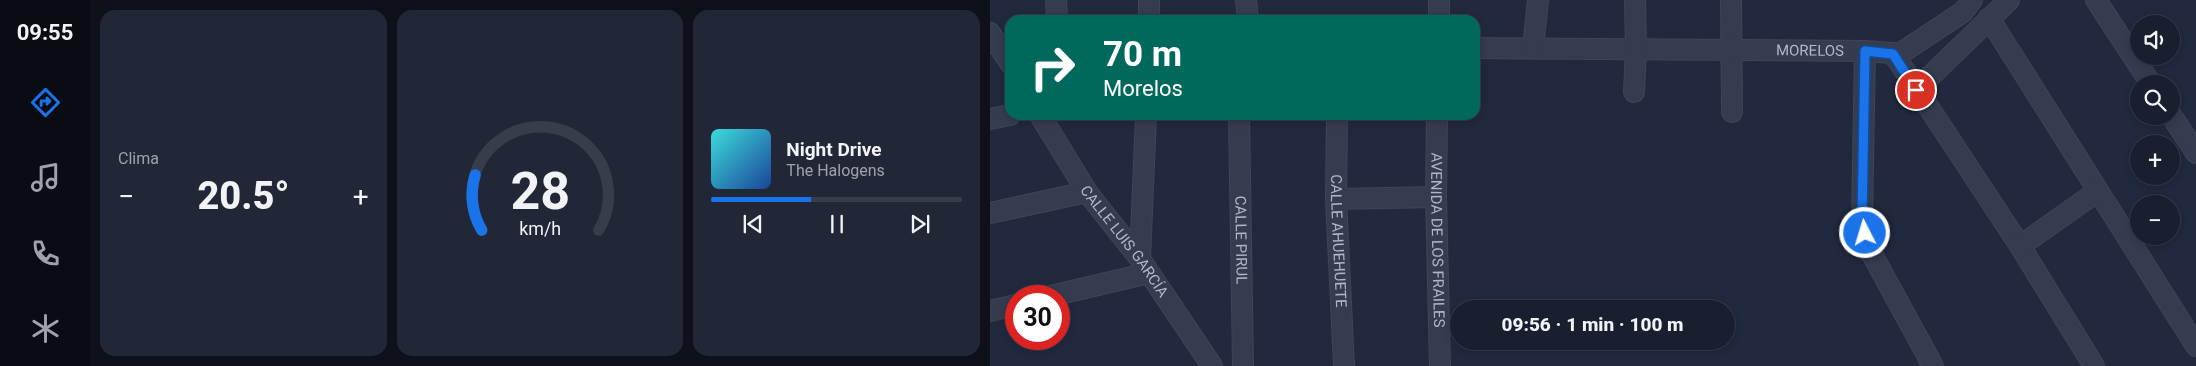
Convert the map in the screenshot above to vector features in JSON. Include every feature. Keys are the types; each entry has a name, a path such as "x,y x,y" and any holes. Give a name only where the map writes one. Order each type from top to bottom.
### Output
{"street":[{"path":"1056,0 1057,15"},
{"path":"1149,0 1149,15"},
{"path":"1246,0 1248,15"},
{"path":"1439,0 1439,15"},
{"path":"1533,48 1538,0"},
{"path":"1634,92 1636,49 1635,0"},
{"path":"1731,0 1732,112"},
{"path":"1972,0 1963,12 1895,57 2020,246 2094,366"},
{"path":"1916,90 2009,0"},
{"path":"2096,0 2145,75"},
{"path":"1990,18 2196,346"},
{"path":"990,34 1005,55"},
{"name":"MORELOS","path":"1480,48 1865,51 1893,54 1895,57"},
{"path":"1865,51 1862,221 1867,245 1933,366"},
{"path":"990,119 1005,116"},
{"name":"CALLE LUIS GARCÍA","path":"1043,120 1087,192 1144,266 1212,366"},
{"path":"1070,290 1144,266 1146,120"},
{"name":"CALLE PIRUL","path":"1239,120 1243,366"},
{"name":"CALLE AHUEHUETE","path":"1337,120 1336,199 1344,366"},
{"name":"AVENIDA DE LOS FRAILES","path":"1437,120 1436,197 1440,366"},
{"path":"2178,125 2196,153"},
{"path":"2020,246 2098,191"},
{"path":"990,213 1087,192"},
{"path":"1336,199 1436,197"},
{"path":"990,311 1005,307"}],"route":[{"path":"1865,233 1862,221 1865,51 1893,54 1916,90"}]}
